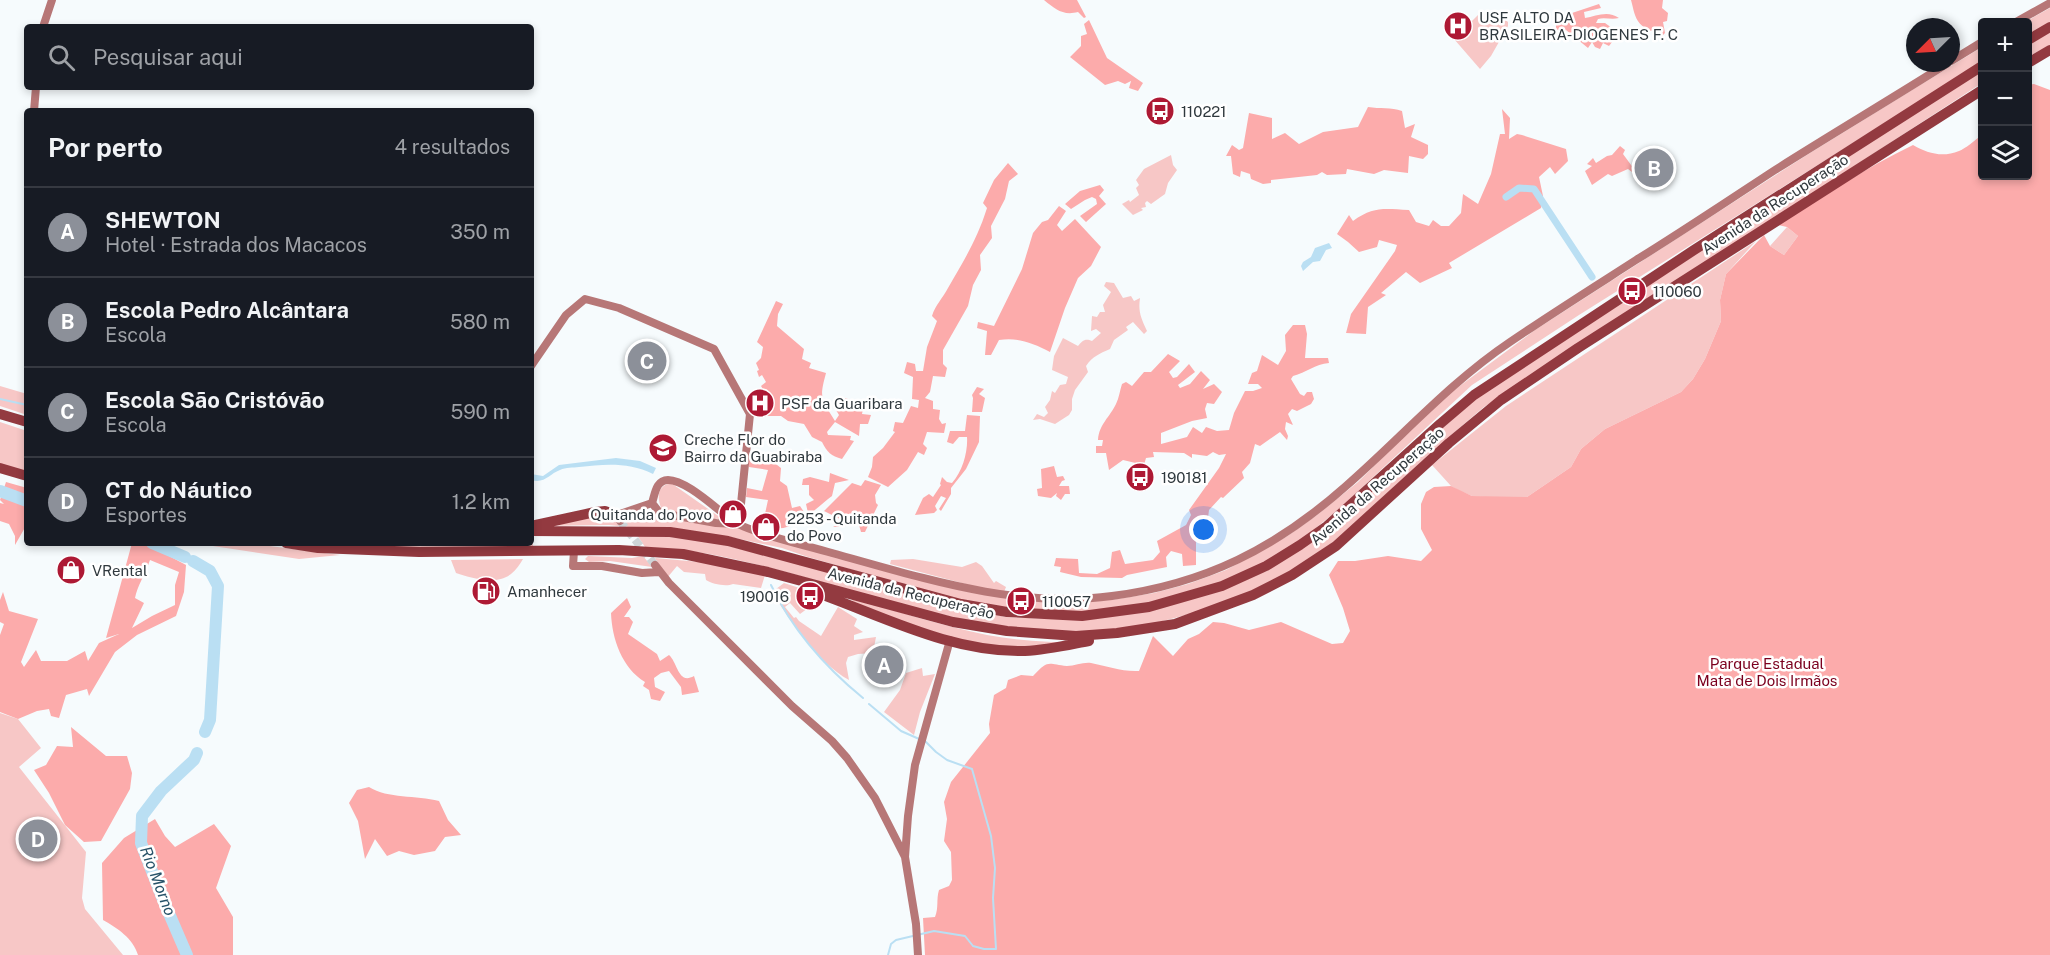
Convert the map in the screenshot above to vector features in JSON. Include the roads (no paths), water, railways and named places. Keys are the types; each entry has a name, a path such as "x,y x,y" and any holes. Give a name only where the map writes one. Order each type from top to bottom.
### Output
{"highway":[{"path":"2032,38 2050,27"},
{"path":"2032,61 2050,50"},
{"name":"Avenida da Recuperação","path":"534,531 670,532 728,541 961,604 1017,613 1082,616 1149,607 1222,586 1266,566 1327,526 1474,395 1704,244 1978,69"},
{"name":"Avenida da Recuperação","path":"305,546 419,552 619,550 683,554 768,572 964,624 1007,631 1076,636 1117,633 1175,624 1253,596 1292,575 1336,546 1500,400 1978,93"},
{"path":"0,414 24,421"},
{"path":"0,468 24,476"},
{"path":"534,525 595,512 605,512 619,518"},
{"path":"768,572 779,579 848,603 872,615 950,640 993,649 1025,651 1063,646 1117,633"}],"main road":[{"path":"44,24 52,0"},
{"path":"2023,18 2050,3"},
{"name":"Avenida da Recuperação","path":"1960,56 1978,45"},
{"name":"Avenida da Recuperação","path":"652,502 656,488 661,482 668,480 686,487 735,521 813,547 976,591 1038,599 1090,599 1136,593 1208,574 1264,547 1321,507 1351,482 1458,381 1507,344 1769,174 1934,72"},
{"path":"34,108 36,90"},
{"path":"534,362 566,315 585,299 619,308 714,349 750,414 740,512 735,521 716,523 666,514 656,509 652,502 619,518"},
{"path":"574,550 573,566 602,566 642,573 657,568 792,706 832,741 847,758 875,798 905,857"},
{"path":"918,955 905,857 908,816 915,765 950,640"}],"water":[{"path":"1329,243 1332,248 1326,250 1320,261 1313,262 1303,271 1301,266 1303,262 1311,257 1315,248"},
{"path":"616,458 640,461 656,468 653,474 635,467 598,465 562,469 543,480 534,481 534,474 543,476 559,465"}],"waterway":[{"path":"1506,197 1519,188 1534,189 1592,277"},
{"path":"0,399 24,404"},
{"name":"Rio Morno","path":"0,491 24,500"},
{"name":"Rio Morno","path":"159,546 185,557"},
{"name":"Rio Morno","path":"193,561 210,571 218,586 210,720 205,732"},
{"path":"771,585 799,632 823,660 863,698"},
{"path":"869,704 901,731 926,742 947,760 972,769 991,836 995,868 993,898 996,949 973,946 965,936 934,931 896,940 891,944 888,955"},
{"name":"Rio Morno","path":"187,955 141,843 142,816 161,791 194,760 197,753"}],"tunnel":[{"path":"620,521 655,565"}],"place":[{"name":"USF ALTO DA BRASILEIRA-DIOGENES F. C","path":"1458,26"},
{"name":"110221","path":"1160,111"},
{"name":"Escola Pedro Alcântara","path":"1654,168"},
{"name":"110060","path":"1632,291"},
{"name":"Escola São Cristóvão","path":"647,361"},
{"name":"PSF da Guaribara","path":"760,403"},
{"name":"Creche Flor do Bairro da Guabiraba","path":"663,448"},
{"name":"190181","path":"1140,477"},
{"name":"Quitanda do Povo","path":"733,514"},
{"name":"2253 - Quitanda do Povo","path":"766,527"},
{"name":"VRental","path":"71,570"},
{"name":"Amanhecer","path":"486,591"},
{"name":"190016","path":"810,596"},
{"name":"110057","path":"1021,601"},
{"name":"SHEWTON","path":"884,665"},
{"name":"CT do Náutico","path":"38,839"}],"park label":[{"name":"Parque Estadual Mata de Dois Irmãos","path":"1767,672"}]}
